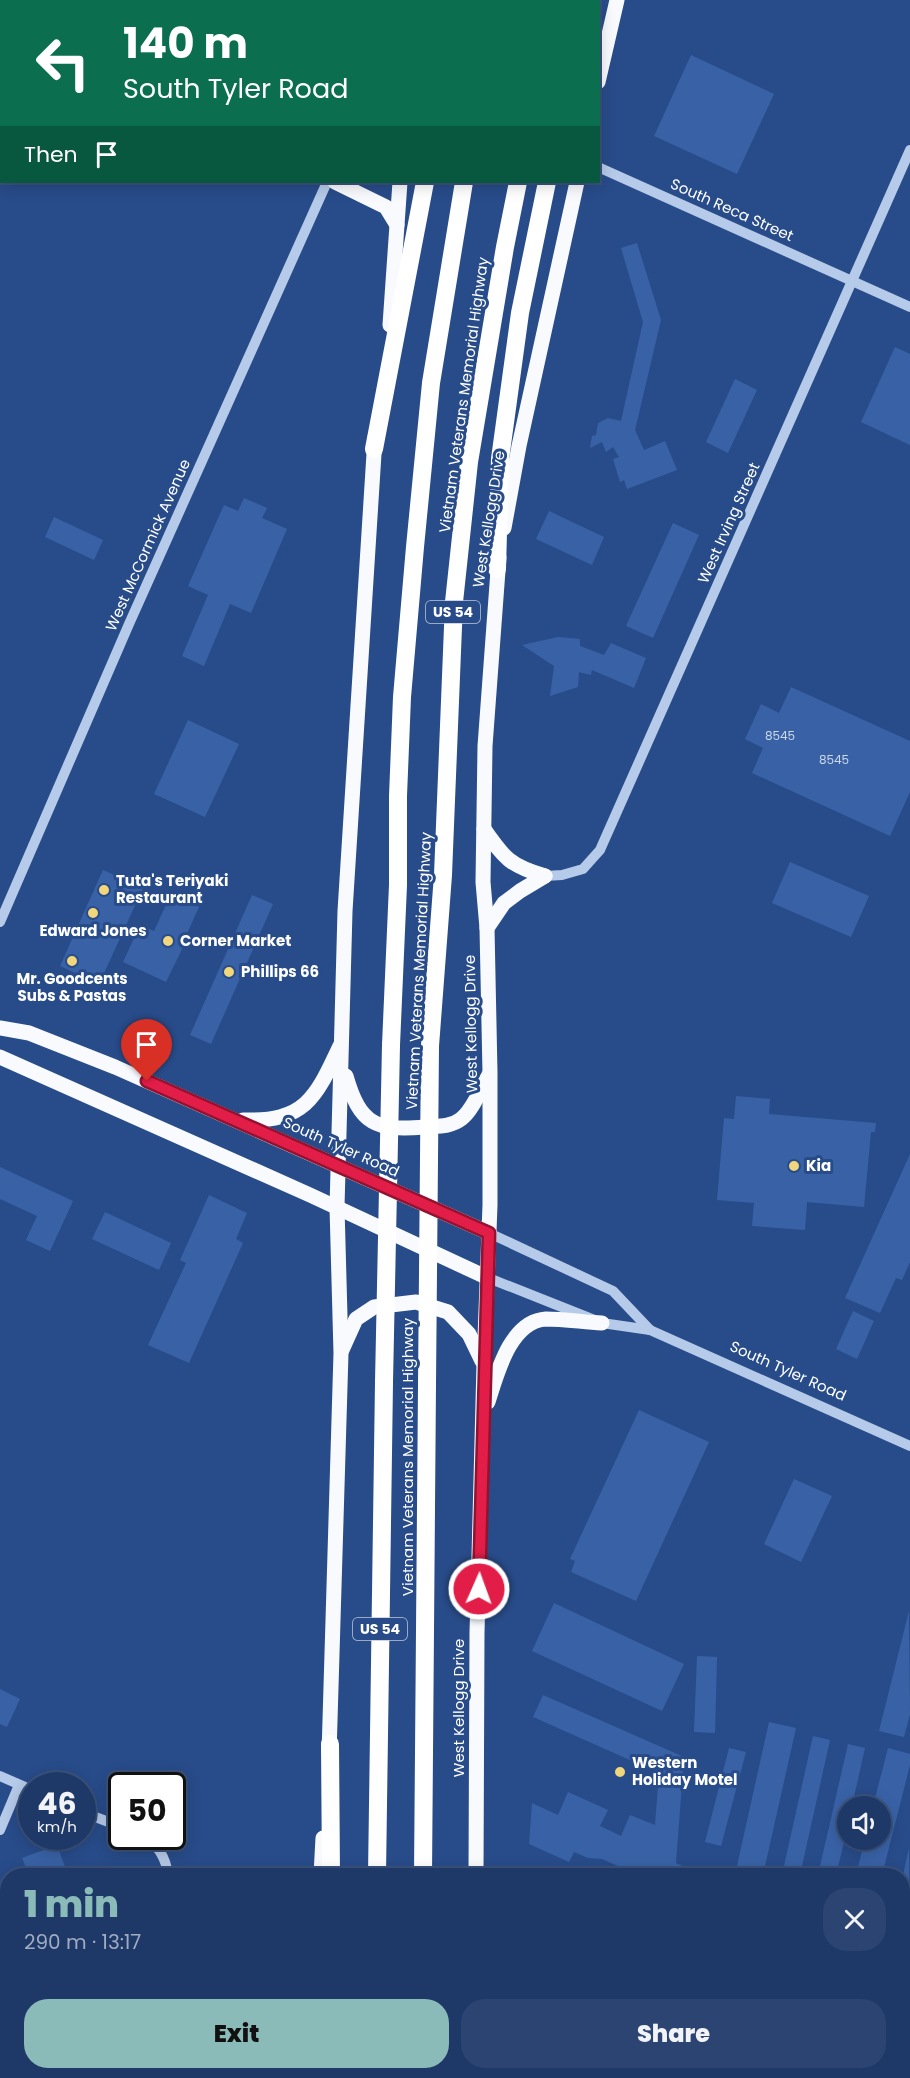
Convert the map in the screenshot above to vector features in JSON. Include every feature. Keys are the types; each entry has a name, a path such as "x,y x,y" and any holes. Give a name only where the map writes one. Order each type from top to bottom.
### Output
{"highway":[{"path":"374,449 425,183"},
{"name":"Vietnam Veterans Memorial Highway","path":"377,1868 391,1045 398,885 398,796 402,697 431,383 464,183"},
{"name":"Vietnam Veterans Memorial Highway","path":"423,1868 430,1046 443,875 454,602 470,462 505,247 518,183"},
{"path":"497,569 500,459 520,313 547,183"},
{"path":"330,1744 331,1868"}],"main road":[{"path":"600,73 616,0"},
{"path":"337,183 386,207 397,225"},
{"path":"321,1868 330,1744 341,1353 337,1207 345,912 374,449 392,309 400,183"},
{"name":"West Kellogg Drive","path":"476,1868 477,1633 489,1233 490,1073 487,928 483,882 485,747 497,569 519,447 577,183"},
{"path":"484,829 508,860 522,869 545,876"},
{"path":"487,928 504,903 545,876"},
{"name":"South Tyler Road","path":"0,1028 28,1033 104,1063 489,1233"},
{"path":"235,1120 261,1121 285,1117 303,1108 322,1084 343,1041"},
{"name":"South Tyler Road","path":"0,1057 337,1207 486,1277"},
{"path":"342,1061 352,1099 364,1116 380,1125 399,1129 447,1125 462,1119 490,1073"},
{"path":"341,1353 356,1319 374,1307 416,1302 448,1312 469,1334 484,1364"},
{"path":"484,1416 500,1364 515,1338 524,1328 544,1319 602,1323"}],"street":[{"name":"West Irving Street","path":"545,876 562,875 583,869 600,850 910,150"},
{"name":"South Reca Street","path":"600,168 910,307"},
{"name":"West McCormick Avenue","path":"0,922 129,624 327,183"},
{"name":"South Tyler Road","path":"489,1233 613,1291 650,1330"},
{"name":"South Tyler Road","path":"486,1277 602,1323 650,1330 910,1446"},
{"path":"0,1776 18,1785"},
{"path":"0,1830 18,1787"},
{"path":"159,1850 167,1868"}],"building":[{"path":"691,55 774,94 737,174 654,136"},
{"path":"637,243 661,320 635,430 644,450 665,441 677,470 627,489 624,480 620,482 613,459 619,457 613,447 606,452 602,442 590,448 598,423 608,418 621,421 643,322 621,248"},
{"path":"895,347 910,354 910,445 861,422"},
{"path":"735,379 757,390 728,453 706,442"},
{"path":"244,498 267,508 262,518 287,529 251,613 230,604 204,666 182,656 208,595 188,586 224,505 238,511"},
{"path":"549,511 604,537 592,565 536,539"},
{"path":"54,517 103,540 94,560 45,537"},
{"path":"673,523 699,535 653,638 626,626"},
{"path":"558,637 580,639 580,646 604,655 611,643 646,658 634,688 592,670 591,675 579,672 578,687 550,696 554,666 522,645"},
{"path":"791,687 910,741 910,792 890,836 752,773 763,748 745,739 761,704 779,713"},
{"path":"188,720 239,744 205,817 154,794"},
{"path":"790,862 869,896 851,937 772,903"},
{"path":"103,870 143,888 99,984 60,966"},
{"path":"171,894 199,907 185,938 187,939 166,982 123,962 140,925 154,931"},
{"path":"252,895 273,904 211,1044 190,1035"},
{"name":"Kia","path":"736,1096 770,1099 769,1114 876,1123 875,1132 871,1132 864,1207 807,1202 805,1230 752,1226 754,1203 717,1200 724,1118 734,1119"},
{"path":"910,1154 910,1262 902,1280 896,1278 880,1313 845,1298"},
{"path":"0,1167 73,1201 50,1251 26,1240 37,1216 0,1199"},
{"path":"209,1195 247,1213 236,1239 243,1243 189,1363 148,1345 186,1263 180,1260"},
{"path":"105,1212 171,1243 159,1270 92,1239"},
{"path":"853,1311 874,1321 857,1359 836,1349"},
{"path":"639,1410 709,1442 636,1601 571,1572 575,1561 570,1559"},
{"path":"794,1479 832,1496 801,1562 764,1544"},
{"path":"554,1603 684,1664 662,1711 532,1651"},
{"path":"909,1611 910,1714 904,1737 879,1731"},
{"path":"697,1656 717,1657 715,1733 694,1732"},
{"path":"0,1689 20,1699 7,1727 0,1724"},
{"path":"543,1695 684,1757 676,1863 687,1868 622,1868 602,1859 588,1858 574,1852 569,1862 529,1844 532,1803 558,1815 568,1792 608,1810 600,1826 621,1836 630,1815 655,1825 659,1773 533,1717"},
{"path":"769,1722 796,1728 765,1868 737,1868"},
{"path":"813,1736 830,1740 802,1868 784,1868"},
{"path":"848,1744 865,1748 854,1796 837,1796 837,1850 842,1850 838,1868 820,1868"},
{"path":"729,1748 746,1752 721,1846 705,1842"},
{"path":"888,1748 910,1754 910,1765 891,1840 891,1796 876,1796"},
{"path":"909,1848 909,1868 905,1868"},
{"path":"44,1850 59,1850 65,1868 26,1868 22,1858"},
{"path":"862,1850 888,1850 884,1868 858,1868"}],"place":[{"name":"Tuta's Teriyaki Restaurant","path":"104,890"},
{"name":"Edward Jones","path":"93,913"},
{"name":"Corner Market","path":"168,941"},
{"name":"Mr. Goodcents Subs & Pastas","path":"72,961"},
{"name":"Phillips 66","path":"229,972"},
{"name":"Kia","path":"794,1166"},
{"name":"Western Holiday Motel","path":"620,1772"}],"route":[{"path":"147,1081 489,1233 484,1341 479,1589"}]}
